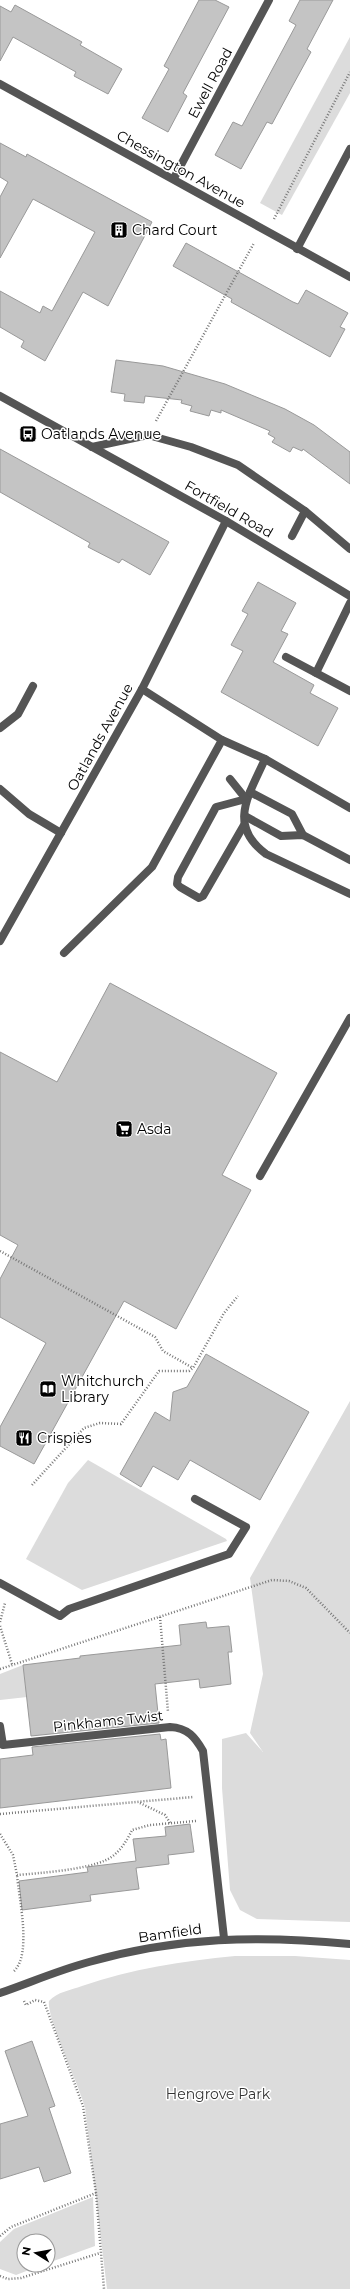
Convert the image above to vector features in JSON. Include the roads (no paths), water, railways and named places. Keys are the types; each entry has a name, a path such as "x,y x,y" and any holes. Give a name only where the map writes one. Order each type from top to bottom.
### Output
{"street":[{"name":"Ewell Road","path":"174,178 269,0"},
{"name":"Chessington Avenue","path":"0,84 174,178 267,233 350,277"},
{"path":"297,249 350,149"},
{"name":"Fortfield Road","path":"0,396 226,521 350,596"},
{"path":"92,447 148,435 191,447 238,465 305,510 350,549"},
{"name":"Fortfield Road","path":"292,536 305,510"},
{"name":"Oatlands Avenue","path":"0,941 142,689 226,521"},
{"path":"316,673 350,602"},
{"path":"286,657 350,691"},
{"path":"0,728 18,714 33,686"},
{"path":"142,689 222,740 265,759 350,808"},
{"path":"64,953 152,867 222,740"},
{"path":"248,796 216,808 178,877 176,884 180,888 193,896 199,898 203,896 244,825 248,796 265,759"},
{"path":"230,779 248,796 292,814 303,835"},
{"path":"0,789 29,814 60,833"},
{"path":"245,816 281,836 303,835 350,860"},
{"path":"244,825 255,845 266,854 350,894"},
{"path":"260,1176 350,1018"},
{"path":"0,1583 60,1616 69,1609 229,1554 246,1527 195,1499"},
{"name":"Pinkhams Twist","path":"0,1726 3,1745 170,1727 177,1728 194,1736 203,1751 224,1938"},
{"name":"Bamfield","path":"0,1993 95,1960 152,1947 224,1938 310,1940 350,1944"}],"place":[{"name":"Chard Court","path":"119,230"},
{"name":"Oatlands Avenue","path":"28,434"},
{"name":"Asda","path":"124,1129"},
{"name":"Whitchurch Library","path":"48,1389"},
{"name":"Crispies","path":"24,1438"}],"park label":[{"name":"Hengrove Park","path":"218,2094"}]}
